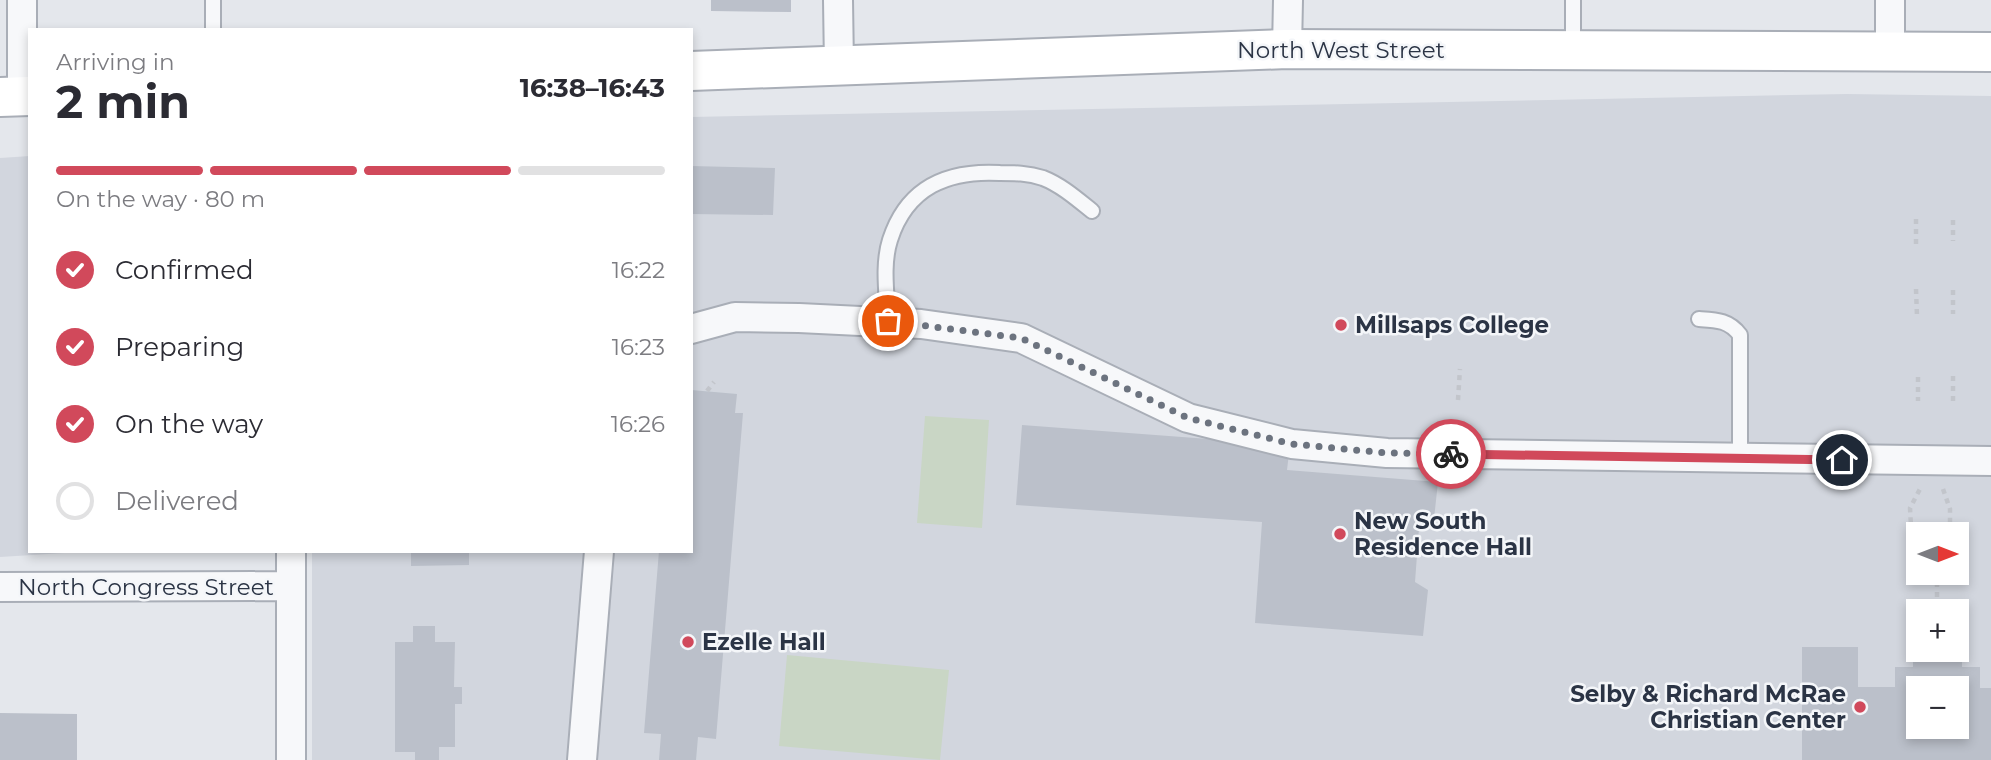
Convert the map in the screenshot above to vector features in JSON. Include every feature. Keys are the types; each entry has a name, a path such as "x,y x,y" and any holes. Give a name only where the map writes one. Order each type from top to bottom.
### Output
{"street":[{"path":"17,96 22,0"},
{"path":"838,0 839,66"},
{"path":"1287,49 1288,0"},
{"path":"1889,50 1890,0"},
{"name":"North West Street","path":"693,71 1287,49 1991,52"},
{"path":"693,328 735,317 888,321 1021,338 1188,418 1292,444 1387,453 1991,461"},
{"path":"291,553 291,760"},
{"path":"582,760 598,553"},
{"name":"North Congress Street","path":"0,587 292,586"}],"lane":[{"path":"213,0 213,28"},
{"path":"1573,0 1573,50"},
{"path":"888,321 886,257 890,239 905,210 917,196 945,177 983,171 1031,175 1046,179 1092,211"},
{"path":"1699,319 1727,322 1740,335 1740,457"}],"path":[{"path":"1916,219 1916,245"},
{"path":"1953,220 1953,242"},
{"path":"1916,289 1917,316"},
{"path":"1953,290 1953,314"},
{"path":"1458,400 1460,369"},
{"path":"1953,376 1953,401"},
{"path":"1917,377 1918,401"},
{"path":"707,391 714,382"},
{"path":"1910,508 1911,522"},
{"path":"1950,509 1950,522"}],"shaded area":[{"name":"Millsaps College","path":"1847,94 1991,96 1991,760 312,760 312,553 693,553 693,117"},
{"path":"28,156 28,553 64,553 0,557 0,158"}],"green space":[{"path":"925,416 989,420 982,528 917,523"},
{"path":"787,655 949,670 940,760 779,746"}],"building":[{"path":"711,0 791,0 791,12 711,11"},
{"path":"693,166 775,168 773,215 693,214"},
{"name":"Ezelle Hall","path":"693,390 737,394 735,413 743,413 716,739 698,737 696,760 659,760 661,734 644,733 659,553 693,553"},
{"name":"New South Residence Hall","path":"1022,425 1290,445 1287,470 1438,482 1433,528 1419,528 1415,582 1428,590 1423,636 1255,623 1262,522 1016,505"},
{"path":"411,553 469,553 469,565 411,566"},
{"path":"413,626 435,626 435,642 455,642 454,687 462,687 462,704 455,704 455,747 439,747 439,760 415,760 415,752 395,752 395,642 413,642"},
{"name":"Selby & Richard McRae Christian Center","path":"1802,647 1858,647 1858,687 1895,687 1895,667 1913,667 1913,662 1962,662 1962,667 1980,667 1980,688 1991,688 1991,760 1802,760"},
{"path":"0,713 77,714 77,760 0,760"}],"way so far":[{"path":"888,321 1021,338 1188,418 1292,444 1387,453 1451,454"}],"place":[{"name":"Millsaps College","path":"1341,325"},
{"name":"New South Residence Hall","path":"1340,534"},
{"name":"Ezelle Hall","path":"688,642"},
{"name":"Selby & Richard McRae Christian Center","path":"1860,707"}],"route":[{"path":"1451,454 1842,460"}]}
